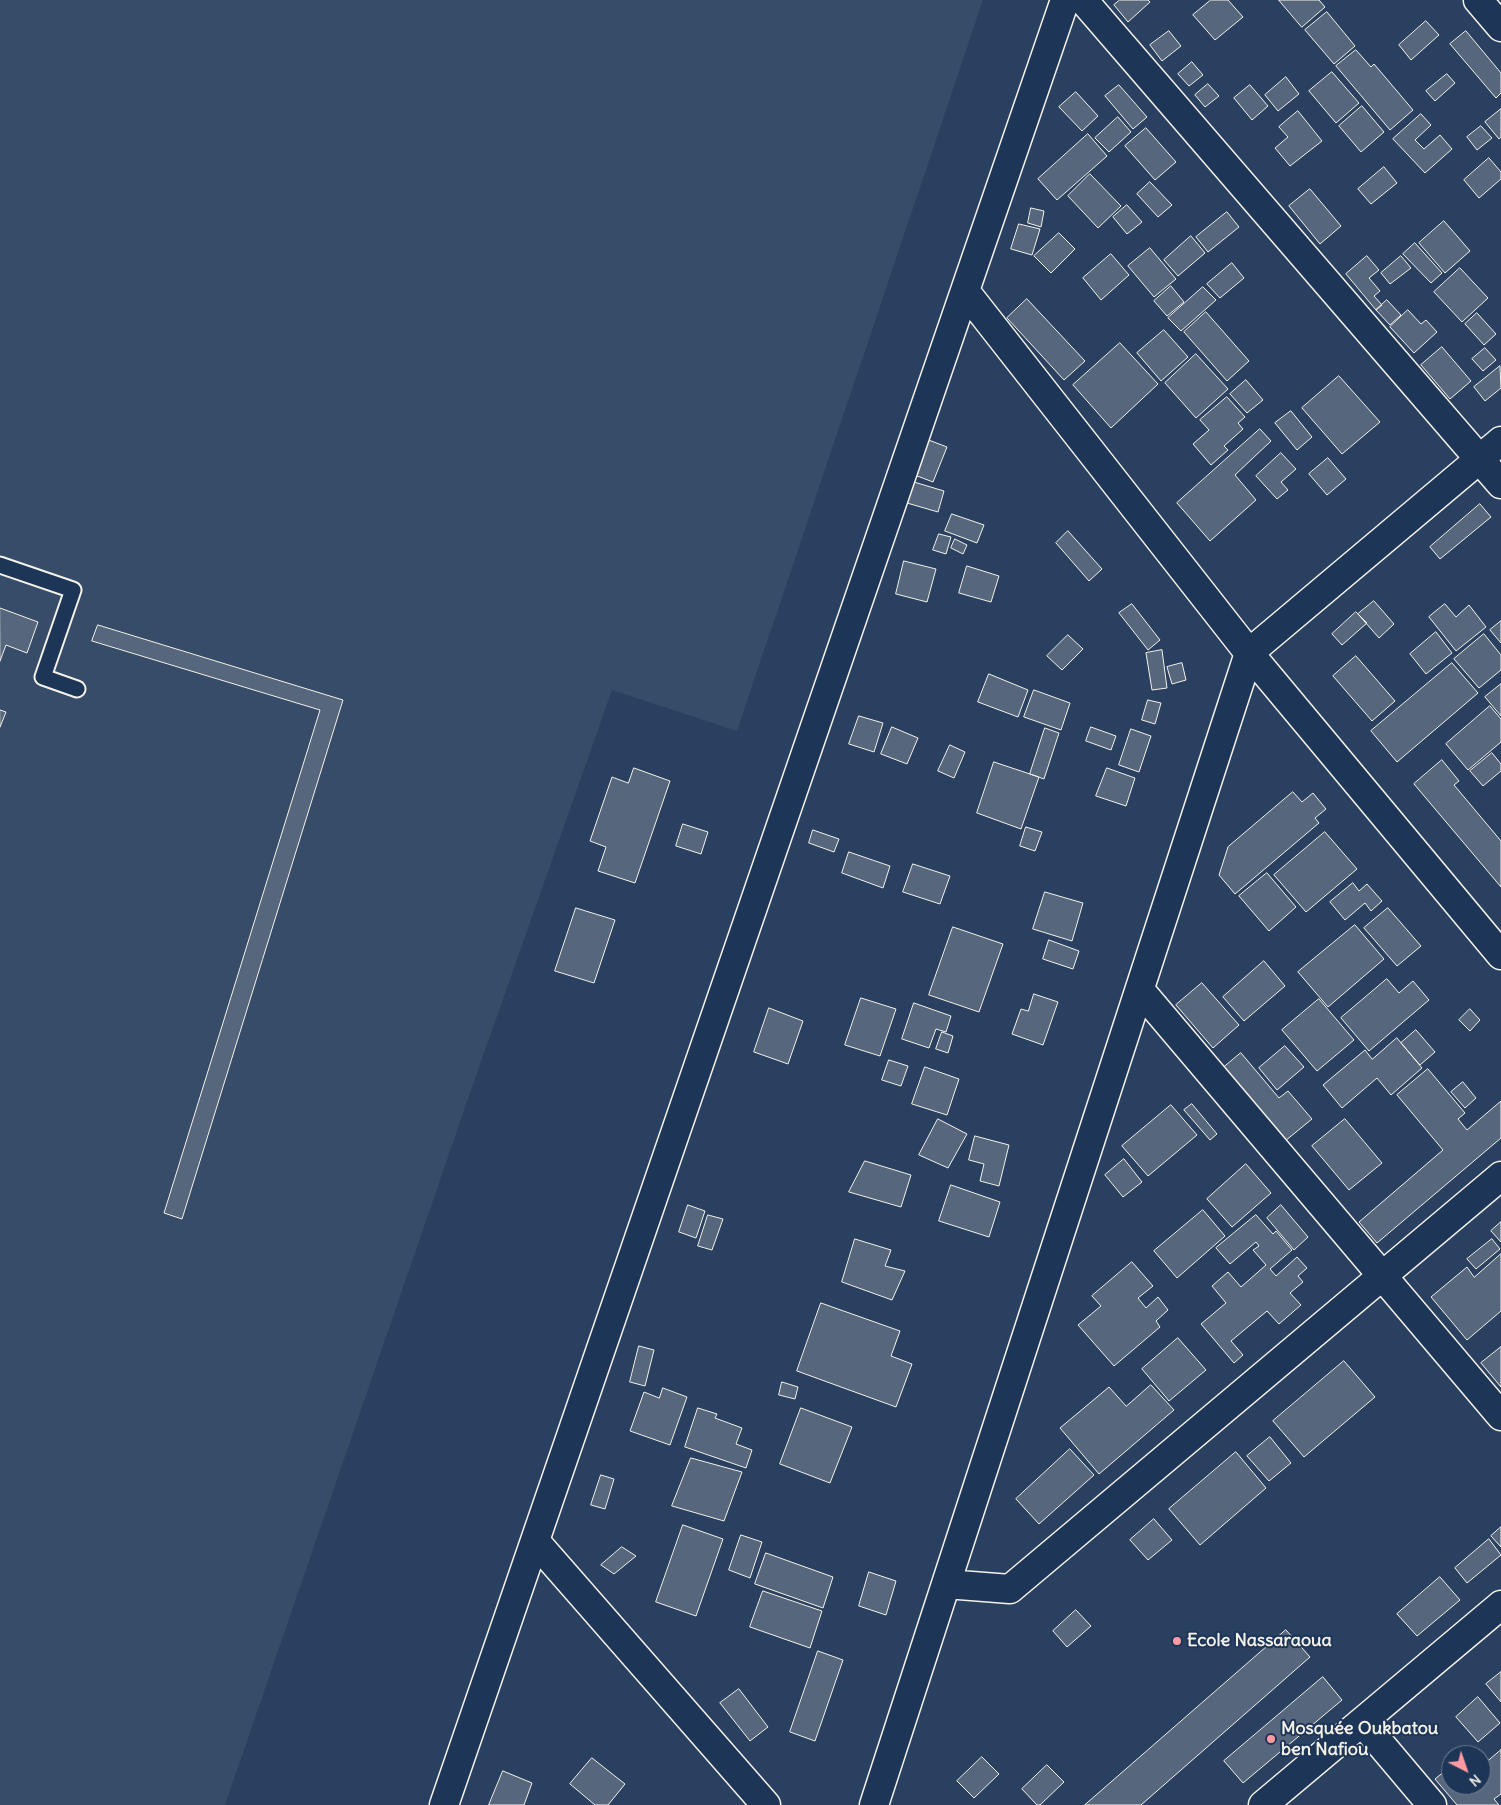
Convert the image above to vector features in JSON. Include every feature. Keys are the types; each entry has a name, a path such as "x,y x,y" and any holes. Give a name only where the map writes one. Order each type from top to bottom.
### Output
{"street":[{"path":"444,1805 1065,0"},
{"path":"1083,0 1501,484"},
{"path":"1478,0 1501,27"},
{"path":"965,291 1249,653 1501,955"},
{"path":"874,1805 1249,653 1501,441"},
{"path":"1140,990 1501,1416"},
{"path":"946,1584 1010,1589 1501,1176"},
{"path":"535,1541 766,1805"},
{"path":"1263,1805 1501,1605"},
{"path":"1362,1722 1432,1805"}],"lane":[{"path":"0,564 72,590 43,677 77,689"}],"shaded area":[{"path":"0,0 983,0 737,731 612,690 472,1087 225,1805 0,1805"}],"building":[{"path":"1120,0 1148,0 1150,2 1128,22 1114,5"},
{"path":"1211,0 1228,0 1243,17 1215,40 1193,15"},
{"path":"1279,0 1319,0 1325,7 1302,27"},
{"path":"1327,12 1355,46 1334,64 1305,30"},
{"path":"1426,21 1439,35 1411,60 1399,45"},
{"path":"1169,31 1181,46 1162,61 1150,45"},
{"path":"1466,31 1501,73 1501,93 1496,98 1450,44"},
{"path":"1356,50 1371,67 1374,64 1413,110 1390,130 1336,66"},
{"path":"1192,62 1203,75 1189,86 1178,74"},
{"path":"1332,72 1359,103 1336,123 1309,91"},
{"path":"1447,74 1455,83 1435,101 1426,91"},
{"path":"1286,77 1299,94 1278,111 1265,95"},
{"path":"1208,84 1219,96 1205,107 1195,95"},
{"path":"1119,85 1147,117 1133,129 1105,96"},
{"path":"1250,85 1268,106 1252,120 1234,98"},
{"path":"1076,92 1098,116 1082,131 1059,107"},
{"path":"1362,106 1384,132 1361,152 1339,126"},
{"path":"1501,109 1501,137 1499,139 1485,122"},
{"path":"1298,111 1322,141 1290,166 1275,148 1288,137 1279,127"},
{"path":"1421,114 1431,125 1415,140 1424,149 1440,135 1452,149 1425,173 1393,139"},
{"path":"1118,117 1131,132 1109,152 1095,138"},
{"path":"1481,126 1492,138 1477,150 1467,137"},
{"path":"1146,128 1176,162 1155,180 1125,146"},
{"path":"1088,134 1107,156 1057,200 1038,179"},
{"path":"1489,158 1501,172 1501,179 1479,198 1464,180"},
{"path":"1384,167 1397,183 1371,204 1358,189"},
{"path":"1090,174 1121,206 1098,228 1068,196"},
{"path":"1150,182 1172,205 1158,217 1137,194"},
{"path":"1310,189 1341,226 1320,244 1289,206"},
{"path":"1127,205 1142,222 1127,234 1113,217"},
{"path":"1031,208 1044,211 1041,227 1028,223"},
{"path":"1227,212 1239,227 1208,252 1196,237"},
{"path":"1444,221 1470,251 1445,273 1419,243"},
{"path":"1019,224 1040,229 1032,255 1011,249"},
{"path":"1059,233 1075,249 1051,273 1034,256"},
{"path":"1191,236 1205,253 1178,276 1164,260"},
{"path":"1415,243 1442,273 1431,283 1403,254"},
{"path":"1150,248 1176,279 1154,297 1128,266"},
{"path":"1111,254 1129,275 1101,300 1083,278"},
{"path":"1367,256 1379,270 1369,278 1380,291 1374,296 1382,305 1376,310 1346,274"},
{"path":"1401,256 1411,268 1390,284 1381,273"},
{"path":"1232,263 1244,278 1220,298 1207,284"},
{"path":"1460,268 1488,298 1462,322 1434,292"},
{"path":"1171,286 1184,302 1167,316 1154,301"},
{"path":"1203,287 1216,300 1181,331 1168,318"},
{"path":"1027,299 1085,361 1064,380 1007,318"},
{"path":"1387,300 1401,315 1390,325 1376,310"},
{"path":"1408,310 1421,324 1426,320 1437,332 1414,353 1390,327"},
{"path":"1206,312 1249,361 1227,381 1184,332"},
{"path":"1477,313 1496,334 1484,345 1465,324"},
{"path":"1164,330 1188,357 1161,381 1137,353"},
{"path":"1120,343 1158,384 1111,428 1073,385"},
{"path":"1442,347 1471,381 1450,399 1421,365"},
{"path":"1485,348 1496,360 1483,371 1472,359"},
{"path":"1196,354 1228,389 1196,418 1165,383"},
{"path":"1500,366 1501,388 1485,401 1474,387"},
{"path":"1339,376 1380,422 1342,454 1302,408"},
{"path":"1246,380 1263,400 1247,413 1230,394"},
{"path":"1227,397 1245,417 1238,423 1243,429 1224,446 1228,450 1211,465 1193,444 1209,430 1200,420"},
{"path":"1291,411 1312,437 1297,450 1275,423"},
{"path":"1260,429 1271,441 1235,475 1256,500 1210,541 1177,503"},
{"path":"926,439 947,447 933,482 912,474"},
{"path":"1281,453 1296,469 1281,482 1288,490 1277,499 1256,476"},
{"path":"1328,458 1346,479 1327,495 1309,474"},
{"path":"914,482 944,491 938,512 907,503"},
{"path":"1480,504 1491,517 1440,559 1430,547"},
{"path":"952,514 984,525 977,543 945,531"},
{"path":"1068,531 1102,569 1089,581 1056,543"},
{"path":"939,534 951,537 946,554 933,550"},
{"path":"955,539 967,545 963,554 951,548"},
{"path":"904,561 936,569 927,602 896,594"},
{"path":"967,566 999,576 991,602 959,593"},
{"path":"1374,601 1394,624 1379,638 1358,614"},
{"path":"1132,604 1160,640 1148,650 1119,613"},
{"path":"1445,604 1456,617 1469,605 1486,627 1456,651 1429,617"},
{"path":"0,608 38,622 27,653 6,645 0,661"},
{"path":"1356,612 1367,623 1342,645 1332,634"},
{"path":"1501,621 1501,643 1490,630"},
{"path":"98,625 343,700 182,1219 164,1213 320,710 92,641"},
{"path":"1436,632 1452,653 1426,674 1410,654"},
{"path":"1484,634 1501,655 1501,670 1479,688 1454,659"},
{"path":"1068,635 1083,649 1062,670 1047,656"},
{"path":"1162,650 1167,688 1152,690 1146,653"},
{"path":"1356,656 1395,701 1372,721 1333,676"},
{"path":"1182,663 1186,680 1172,684 1167,667"},
{"path":"1452,663 1478,693 1397,762 1371,731"},
{"path":"989,674 1028,690 1018,717 978,702"},
{"path":"1501,684 1501,716 1485,697"},
{"path":"1034,690 1070,703 1061,730 1024,717"},
{"path":"1148,700 1161,703 1155,724 1142,720"},
{"path":"1490,706 1501,719 1501,742 1468,770 1446,744"},
{"path":"0,710 6,712 0,727"},
{"path":"859,716 883,723 874,752 849,744"},
{"path":"892,727 918,738 907,764 881,754"},
{"path":"1091,727 1116,736 1111,750 1086,741"},
{"path":"1045,728 1059,733 1044,779 1030,774"},
{"path":"1131,729 1151,736 1139,772 1119,765"},
{"path":"950,745 965,752 954,778 938,771"},
{"path":"1492,753 1501,764 1501,771 1483,786 1470,771"},
{"path":"1442,760 1459,781 1454,785 1501,841 1501,887 1414,784"},
{"path":"994,762 1039,777 1021,829 977,813"},
{"path":"634,768 670,781 635,883 598,871 606,847 590,841 612,777 628,783"},
{"path":"1107,768 1135,778 1126,806 1096,796"},
{"path":"1293,792 1302,802 1313,793 1326,809 1315,818 1319,823 1235,894 1219,875 1228,847"},
{"path":"683,824 708,832 701,854 676,846"},
{"path":"1026,827 1042,832 1035,851 1020,846"},
{"path":"813,830 839,839 834,852 809,843"},
{"path":"1325,832 1357,869 1306,912 1274,875"},
{"path":"849,852 890,866 883,888 842,873"},
{"path":"913,864 950,876 940,904 903,892"},
{"path":"1267,873 1296,907 1269,931 1239,896"},
{"path":"1353,883 1359,891 1367,884 1382,901 1371,911 1365,903 1345,920 1330,902"},
{"path":"1045,892 1083,903 1072,941 1033,929"},
{"path":"576,908 615,920 594,983 555,971"},
{"path":"1388,908 1421,946 1397,966 1364,928"},
{"path":"1355,925 1384,959 1328,1007 1298,972"},
{"path":"953,927 1003,944 979,1012 929,995"},
{"path":"1049,940 1079,951 1073,969 1043,959"},
{"path":"1264,961 1285,986 1244,1021 1223,997"},
{"path":"1387,979 1399,993 1413,981 1429,1000 1369,1051 1341,1018"},
{"path":"1202,983 1239,1025 1213,1048 1176,1005"},
{"path":"1034,994 1058,1002 1043,1045 1012,1034 1021,1009 1028,1011"},
{"path":"861,998 896,1009 880,1056 845,1045"},
{"path":"1319,999 1354,1040 1317,1071 1282,1030"},
{"path":"914,1003 951,1016 946,1032 936,1029 929,1048 902,1039"},
{"path":"769,1008 803,1021 788,1064 754,1052"},
{"path":"1470,1009 1480,1020 1470,1031 1459,1020"},
{"path":"1416,1030 1435,1052 1420,1065 1401,1043"},
{"path":"942,1032 953,1036 948,1053 936,1049"},
{"path":"1397,1038 1422,1068 1391,1095 1377,1078 1342,1108 1323,1085 1365,1050 1372,1059"},
{"path":"1285,1046 1304,1067 1277,1090 1259,1068"},
{"path":"1241,1053 1279,1098 1288,1091 1312,1119 1285,1141 1223,1068"},
{"path":"889,1060 908,1066 901,1086 882,1080"},
{"path":"925,1067 959,1079 947,1115 912,1104"},
{"path":"1428,1069 1465,1113 1458,1119 1467,1130 1501,1101 1501,1138 1377,1243 1359,1222 1443,1150 1397,1095"},
{"path":"1463,1082 1476,1098 1465,1108 1451,1092"},
{"path":"1192,1104 1217,1134 1210,1140 1184,1110"},
{"path":"1171,1105 1197,1135 1148,1176 1122,1146"},
{"path":"938,1119 967,1134 948,1168 919,1155"},
{"path":"1345,1119 1382,1163 1349,1190 1312,1146"},
{"path":"975,1136 1009,1145 999,1186 980,1181 984,1164 969,1160"},
{"path":"1124,1159 1142,1182 1123,1197 1105,1175"},
{"path":"865,1161 911,1175 901,1207 849,1192"},
{"path":"1246,1164 1271,1193 1232,1227 1207,1199"},
{"path":"951,1185 1000,1202 989,1237 939,1221"},
{"path":"688,1205 705,1211 696,1238 679,1232"},
{"path":"1281,1205 1308,1237 1294,1250 1267,1218"},
{"path":"1203,1210 1225,1236 1177,1278 1154,1251"},
{"path":"708,1215 723,1219 712,1250 698,1246"},
{"path":"1256,1215 1273,1234 1276,1231 1292,1250 1270,1269 1276,1276 1297,1257 1307,1268 1298,1276 1303,1282 1290,1293 1301,1305 1279,1324 1267,1311 1231,1341 1243,1355 1234,1363 1201,1324 1226,1303 1212,1286 1228,1272 1241,1287 1266,1265 1253,1250 1259,1246 1256,1242 1230,1264 1216,1248"},
{"path":"1501,1222 1501,1242 1491,1231"},
{"path":"855,1239 891,1250 885,1266 905,1271 892,1300 842,1282"},
{"path":"1492,1239 1500,1249 1476,1269 1467,1259"},
{"path":"1501,1254 1501,1311 1467,1340 1431,1297 1467,1267 1474,1277"},
{"path":"1132,1262 1153,1286 1138,1298 1146,1308 1158,1297 1168,1310 1156,1321 1160,1327 1114,1366 1078,1325 1101,1306 1092,1296"},
{"path":"821,1303 900,1331 891,1356 912,1364 896,1407 797,1371"},
{"path":"1178,1338 1206,1370 1169,1401 1142,1369"},
{"path":"639,1346 654,1350 645,1386 630,1382"},
{"path":"1501,1347 1501,1387 1481,1363"},
{"path":"1344,1361 1375,1397 1304,1457 1273,1421"},
{"path":"782,1382 798,1387 795,1399 779,1395"},
{"path":"1151,1385 1174,1410 1099,1474 1060,1428 1109,1387 1126,1406"},
{"path":"663,1388 687,1397 670,1445 630,1431 644,1392 659,1398"},
{"path":"698,1408 717,1414 715,1418 742,1428 736,1444 752,1450 746,1468 685,1447"},
{"path":"801,1408 852,1427 830,1483 780,1464"},
{"path":"1270,1437 1291,1463 1269,1481 1247,1456"},
{"path":"1070,1449 1094,1475 1039,1524 1016,1499"},
{"path":"1236,1452 1266,1488 1200,1545 1169,1509"},
{"path":"691,1458 742,1472 724,1521 672,1506"},
{"path":"601,1475 614,1479 605,1509 591,1505"},
{"path":"1154,1519 1172,1540 1148,1560 1130,1540"},
{"path":"683,1525 723,1539 696,1616 656,1602"},
{"path":"1501,1527 1501,1547 1491,1536"},
{"path":"741,1535 762,1542 750,1578 729,1570"},
{"path":"1489,1539 1501,1555 1467,1583 1455,1568"},
{"path":"622,1547 636,1556 614,1574 601,1565"},
{"path":"766,1553 833,1577 823,1608 755,1584"},
{"path":"869,1572 896,1581 886,1615 859,1606"},
{"path":"1440,1577 1460,1600 1417,1636 1397,1614"},
{"path":"763,1591 822,1611 810,1648 750,1627"},
{"path":"1076,1610 1091,1626 1067,1647 1053,1631"},
{"path":"1286,1630 1310,1657 1141,1805 1085,1805"},
{"path":"818,1651 843,1660 815,1741 790,1732"},
{"path":"1501,1672 1501,1702 1486,1684"},
{"path":"1323,1677 1342,1700 1243,1783 1224,1761"},
{"path":"739,1689 768,1727 750,1741 720,1703"},
{"path":"1478,1697 1500,1723 1478,1742 1456,1717"},
{"path":"1501,1750 1501,1794 1494,1799 1499,1805 1457,1805 1449,1795 1491,1795 1491,1758"},
{"path":"982,1757 999,1774 974,1798 957,1781"},
{"path":"592,1758 625,1784 608,1805 595,1805 570,1784"},
{"path":"1047,1765 1064,1782 1040,1805 1037,1805 1022,1789"},
{"path":"503,1771 532,1783 524,1805 489,1805"},
{"path":"1441,1774 1441,1786 1435,1779"}],"place":[{"name":"Ecole Nassaraoua","path":"1177,1641"},
{"name":"Mosquée Oukbatou ben Nafiou","path":"1271,1739"}]}
